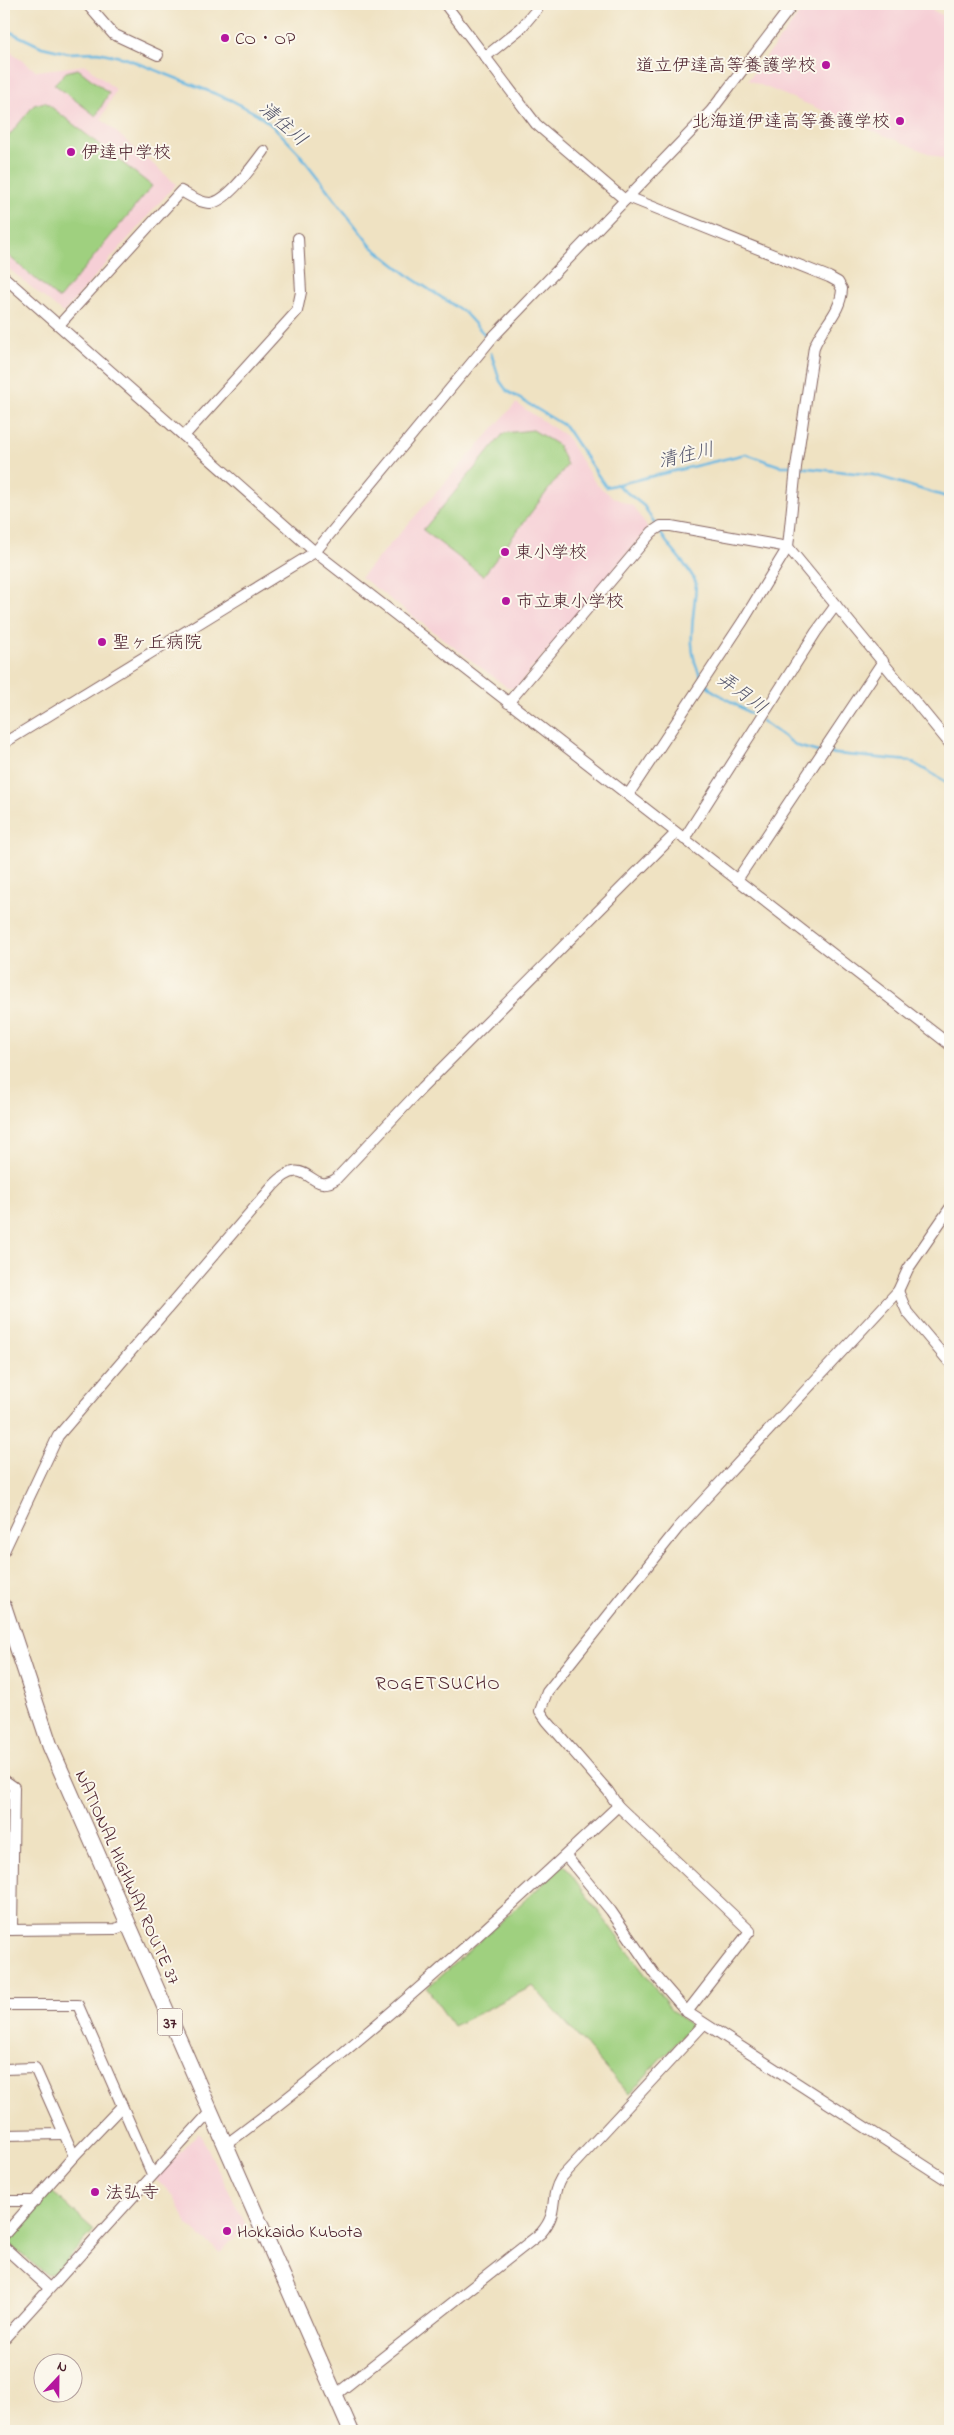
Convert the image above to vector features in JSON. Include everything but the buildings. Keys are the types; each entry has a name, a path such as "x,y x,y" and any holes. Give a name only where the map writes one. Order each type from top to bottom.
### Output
{"highway":[{"name":"NATIONAL HIGHWAY ROUTE 37","path":"4,1607 7,1634 50,1746 224,2146 351,2431"}],"street":[{"path":"87,4 113,34 158,54"},
{"path":"445,4 536,124 626,198 829,276 838,282 842,289 837,311 818,336 814,347 796,467 788,547 704,680 628,795"},
{"path":"485,57 521,28 537,9 536,4"},
{"path":"4,743 315,552 493,337 716,105 793,4"},
{"path":"59,325 181,191 201,202 212,203 227,195 264,151"},
{"path":"184,436 297,311 301,292 298,238"},
{"path":"4,277 315,552 950,1045"},
{"path":"508,703 652,532 661,526 671,526 788,547 950,744"},
{"path":"4,1551 58,1436 284,1173 291,1170 303,1173 323,1184 330,1183 336,1179 422,1088 680,836 760,721 816,632 836,605"},
{"path":"737,880 883,661"},
{"path":"686,2012 750,1931 618,1806 608,1791 540,1710 547,1692 678,1528 898,1291 901,1281 950,1208"},
{"path":"898,1291 907,1312 950,1363"},
{"path":"4,1780 14,1786 8,1814 8,1930 115,1929 128,1924"},
{"path":"224,2146 278,2106 329,2064 566,1856 618,1806"},
{"path":"566,1856 611,1911 655,1976 686,2012 950,2182"},
{"path":"4,2005 78,2005 152,2174"},
{"path":"334,2396 541,2233 554,2213 554,2191 562,2178 704,2024"},
{"path":"4,2069 34,2068 74,2156"},
{"path":"4,2236 74,2156 122,2106"},
{"path":"4,2339 210,2112"},
{"path":"4,2135 64,2134"},
{"path":"4,2201 35,2201"},
{"path":"4,2248 49,2288"}],"shaded area":[{"name":"北海道伊達高等養護学校","path":"807,4 921,4 950,19 950,162 748,80"},
{"name":"伊達中学校","path":"4,46 36,71 86,65 116,90 101,119 176,184 63,313 4,265"},
{"name":"東小学校","path":"516,403 566,436 596,484 614,498 633,506 648,528 516,688 508,688 361,577"},
{"path":"199,2132 246,2225 220,2253 187,2224 174,2196 155,2179"}],"green space":[{"path":"78,69 109,93 96,116 54,84 66,72"},
{"name":"伊達中学校","path":"45,102 152,186 59,299 4,252 4,142 34,105"},
{"path":"533,430 558,445 567,465 483,576 423,530 504,433"},
{"path":"564,1865 670,2008 691,2026 629,2094 533,1986 453,2026 427,1988"},
{"path":"51,2191 94,2230 55,2273 46,2274 11,2246 10,2238"}],"waterway":[{"name":"清住川","path":"4,29 42,47 68,53 98,52 125,58 231,100 257,114 275,128 298,152 371,246 413,279 464,312 486,336"},
{"name":"清住川","path":"491,353 500,381 507,391 565,426 606,487 746,454 780,466 793,466"},
{"name":"清住川","path":"798,467 874,475 950,498"},
{"name":"弄月川","path":"616,484 644,506 656,526"},
{"name":"弄月川","path":"659,530 689,570 696,583 692,643 693,655 702,678"},
{"name":"弄月川","path":"705,682 710,689 758,718"},
{"name":"弄月川","path":"762,721 797,746 818,752"},
{"name":"弄月川","path":"826,753 910,761 950,784"}],"place":[{"name":"CO・OP","path":"225,38"},
{"name":"道立伊達高等養護学校","path":"826,65"},
{"name":"北海道伊達高等養護学校","path":"900,121"},
{"name":"伊達中学校","path":"71,152"},
{"name":"東小学校","path":"505,552"},
{"name":"市立東小学校","path":"506,601"},
{"name":"聖ヶ丘病院","path":"102,642"},
{"name":"法弘寺","path":"95,2192"},
{"name":"Hokkaido Kubota","path":"227,2231"}],"district":[{"name":"ROGETSUCHO","path":"438,1682"}]}
